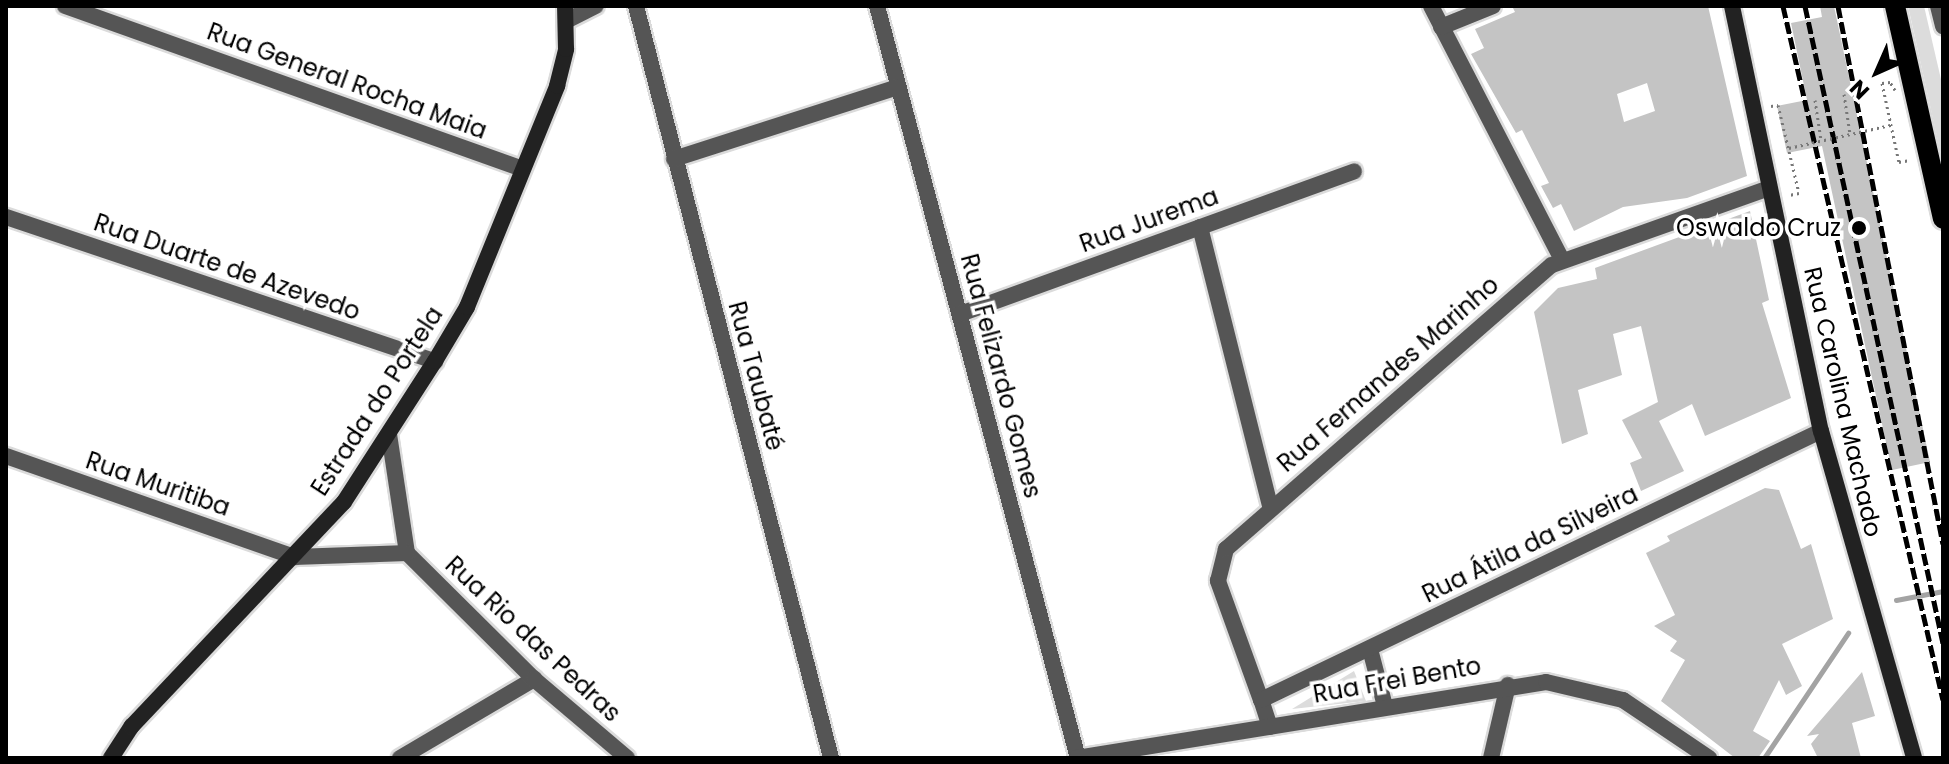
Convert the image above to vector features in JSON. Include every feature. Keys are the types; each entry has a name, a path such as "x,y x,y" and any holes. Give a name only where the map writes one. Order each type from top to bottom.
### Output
{"main road":[{"name":"Rua Carolina Machado","path":"1732,6 1821,431 1914,758"},
{"path":"1895,6 1943,219"},
{"name":"Estrada do Portela","path":"111,758 132,726 344,502 435,361 467,307 557,86 566,13"}],"street":[{"name":"Rua General Rocha Maia","path":"65,6 522,169"},
{"path":"566,13 596,6"},
{"name":"Rua Taubaté","path":"636,6 831,758"},
{"name":"Rua Felizardo Gomes","path":"877,6 1077,758"},
{"path":"1431,6 1562,260"},
{"path":"1441,27 1493,6"},
{"path":"1938,6 1943,26"},
{"path":"674,159 898,87"},
{"name":"Rua Jurema","path":"960,314 1354,171"},
{"name":"Rua Fernandes Marinho","path":"1270,727 1218,581 1219,564 1271,509 1562,260 1769,188"},
{"name":"Rua Duarte de Azevedo","path":"6,217 435,361"},
{"path":"1200,227 1271,509"},
{"name":"Rua Átila da Silveira","path":"1261,700 1821,431"},
{"path":"295,557 407,553 389,434"},
{"name":"Rua Muritiba","path":"6,456 295,557"},
{"name":"Rua Rio das Pedras","path":"407,553 534,679 627,758"},
{"path":"1370,649 1385,706"},
{"path":"400,758 534,679"},
{"path":"1491,758 1508,685"},
{"name":"Rua Frei Bento","path":"1077,758 1164,751 1270,727 1508,685 1582,687 1623,700 1709,758"}],"path":[{"path":"1882,83 1899,162"},
{"path":"1844,94 1850,134"},
{"path":"1815,100 1821,140"},
{"path":"1778,105 1799,193"},
{"path":"1789,148 1890,125"}],"shaded area":[{"path":"1908,6 1924,6 1943,88 1943,164"},
{"path":"1354,671 1366,701 1292,709"}],"building":[{"path":"1512,6 1708,6 1747,176 1687,198 1623,207 1574,231 1561,204 1553,208 1541,186 1549,183 1522,130 1516,133 1471,54 1484,48 1475,29 1515,12","holes":["1647,83 1655,111 1624,122 1617,94"]},
{"path":"1820,6 1834,6 1930,462 1892,470 1822,146 1787,153 1777,106 1807,100 1791,23 1822,17"},
{"path":"1750,211 1769,300 1762,303 1791,398 1705,436 1692,404 1659,421 1684,471 1641,491 1630,463 1642,458 1622,420 1658,402 1641,326 1613,334 1622,375 1578,390 1588,434 1562,444 1534,312 1558,288 1597,279 1595,268"},
{"path":"1765,488 1779,490 1801,549 1811,544 1833,619 1782,644 1802,686 1786,695 1779,680 1753,731 1770,741 1758,758 1735,758 1661,701 1685,660 1670,651 1677,641 1654,626 1675,615 1646,553 1670,541 1667,536"},
{"path":"1862,672 1875,716 1852,723 1861,758 1818,758 1811,744 1819,734 1807,736"}],"waterway":[{"path":"1896,600 1943,591"},
{"path":"1764,758 1848,633"}],"railway":[{"path":"1783,6 1943,700"},
{"path":"1805,6 1943,643"},
{"path":"1838,6 1943,544"}],"place":[{"name":"Oswaldo Cruz","path":"1859,228"}]}
